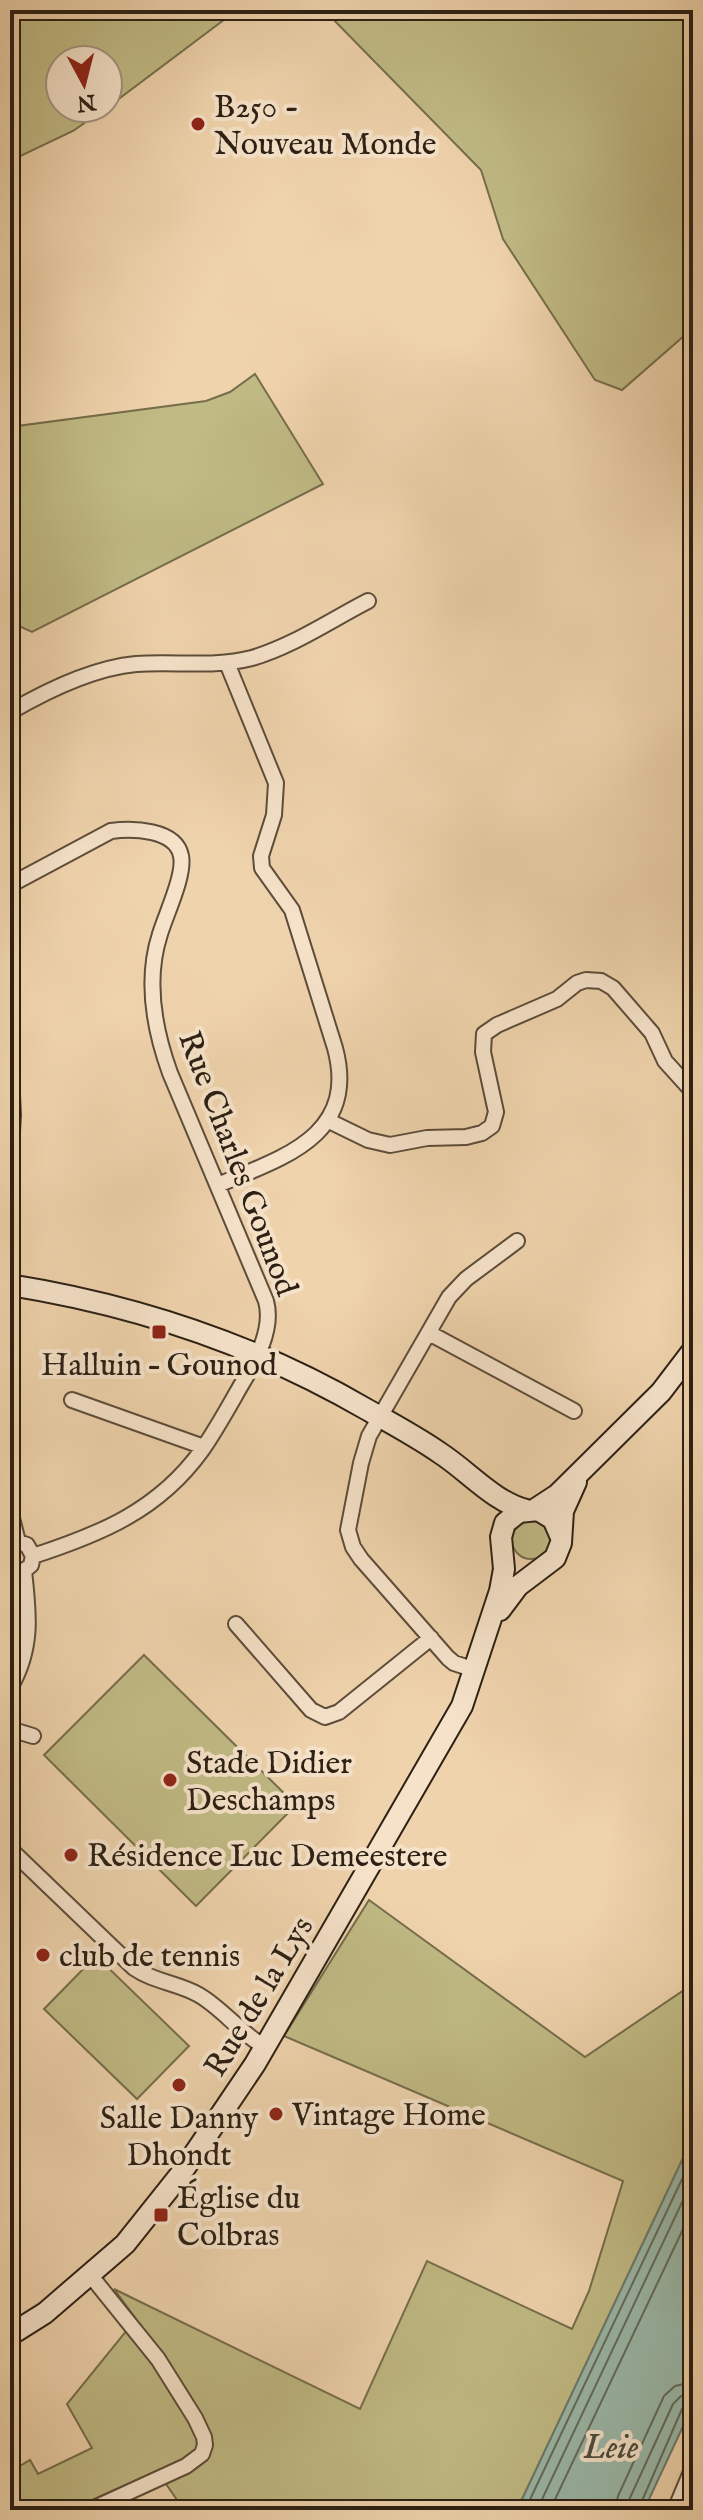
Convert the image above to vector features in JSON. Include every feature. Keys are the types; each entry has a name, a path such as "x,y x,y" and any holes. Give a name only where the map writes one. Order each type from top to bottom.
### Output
{"main road":[{"path":"10,1285 87,1299 144,1314 257,1354 305,1375 439,1452 512,1505 553,1519 560,1535"},
{"path":"502,1542 510,1518 550,1501 661,1392 693,1350"},
{"path":"467,1474 491,1504 509,1561 519,1568 531,1570 543,1567 557,1554 567,1501 589,1462"},
{"name":"Rue de la Lys","path":"10,2344 125,2244 153,2211 265,2047 457,1715 490,1627 503,1579 502,1542"},
{"name":"Rue de la Lys","path":"490,1627 518,1586 543,1567"},
{"name":"Rue de la Lys","path":"10,2335 45,2313"}],"street":[{"path":"10,712 82,678 121,666 227,663 270,652 368,601"},
{"path":"218,1185 300,1149 327,1120 338,1083 336,1054 292,910 261,863 274,815 276,783 227,663"},
{"name":"Rue Charles Gounod","path":"10,885 111,831 150,832 170,841 180,852 182,865 153,964 155,1017 170,1073 268,1306 266,1332 257,1354 204,1447 173,1482 132,1516 91,1537 33,1556"},
{"path":"327,1120 368,1140 386,1145 437,1137 478,1135 489,1128 495,1119 496,1108 483,1052 482,1040 486,1031 557,999 570,987 586,980 601,981 613,988 654,1035 665,1061 693,1092"},
{"path":"10,1053 13,1097 11,1154"},
{"path":"475,1670 454,1663 361,1559 350,1538 349,1520 364,1448 456,1288 517,1241"},
{"path":"429,1333 574,1411"},
{"path":"72,1400 204,1447"},
{"path":"10,1510 14,1543 27,1545 33,1556 31,1565 17,1570 30,1634 24,1659 10,1688"},
{"path":"236,1624 311,1710 325,1717 339,1712 431,1638"},
{"path":"10,1729 33,1736"},
{"path":"10,1849 134,1968 201,1996 233,2025 265,2047"},
{"path":"90,2510 186,2466 202,2454 205,2445 195,2418 158,2359 91,2276"},
{"path":"675,2510 693,2467"}],"shaded area":[{"path":"10,10 237,10 124,95 124,44 44,44 44,124 83,124 10,161"},
{"path":"324,10 693,10 693,328 622,390 595,380 503,239 481,170"},
{"path":"255,374 323,484 32,632 10,622 10,427 206,401 230,392"},
{"path":"531,1521 544,1527 550,1540 544,1553 531,1559 518,1553 512,1540 518,1527"},
{"name":"Stade Didier Deschamps","path":"144,1655 296,1805 196,1906 44,1755"},
{"path":"369,1900 585,2057 693,1984 693,2137 517,2510 184,2510 157,2471 70,2510 10,2510 10,2472 30,2460 38,2474 92,2448 67,2404 136,2319 114,2289 360,2409 427,2261 572,2329 589,2291 623,2181 284,2036"},
{"path":"96,1956 189,2046 137,2099 44,2009"}],"water":[{"name":"Leie","path":"693,2137 693,2405 644,2510 517,2510"}],"place":[{"name":"B250 - Nouveau Monde","path":"198,124"},
{"name":"Halluin – Gounod","path":"159,1332"},
{"name":"Stade Didier Deschamps","path":"170,1780"},
{"name":"Résidence Luc Demeestere","path":"71,1855"},
{"name":"club de tennis","path":"43,1955"},
{"name":"Salle Danny Dhondt","path":"179,2085"},
{"name":"Vintage Home","path":"276,2114"},
{"name":"Église du Colbras","path":"161,2215"}]}
